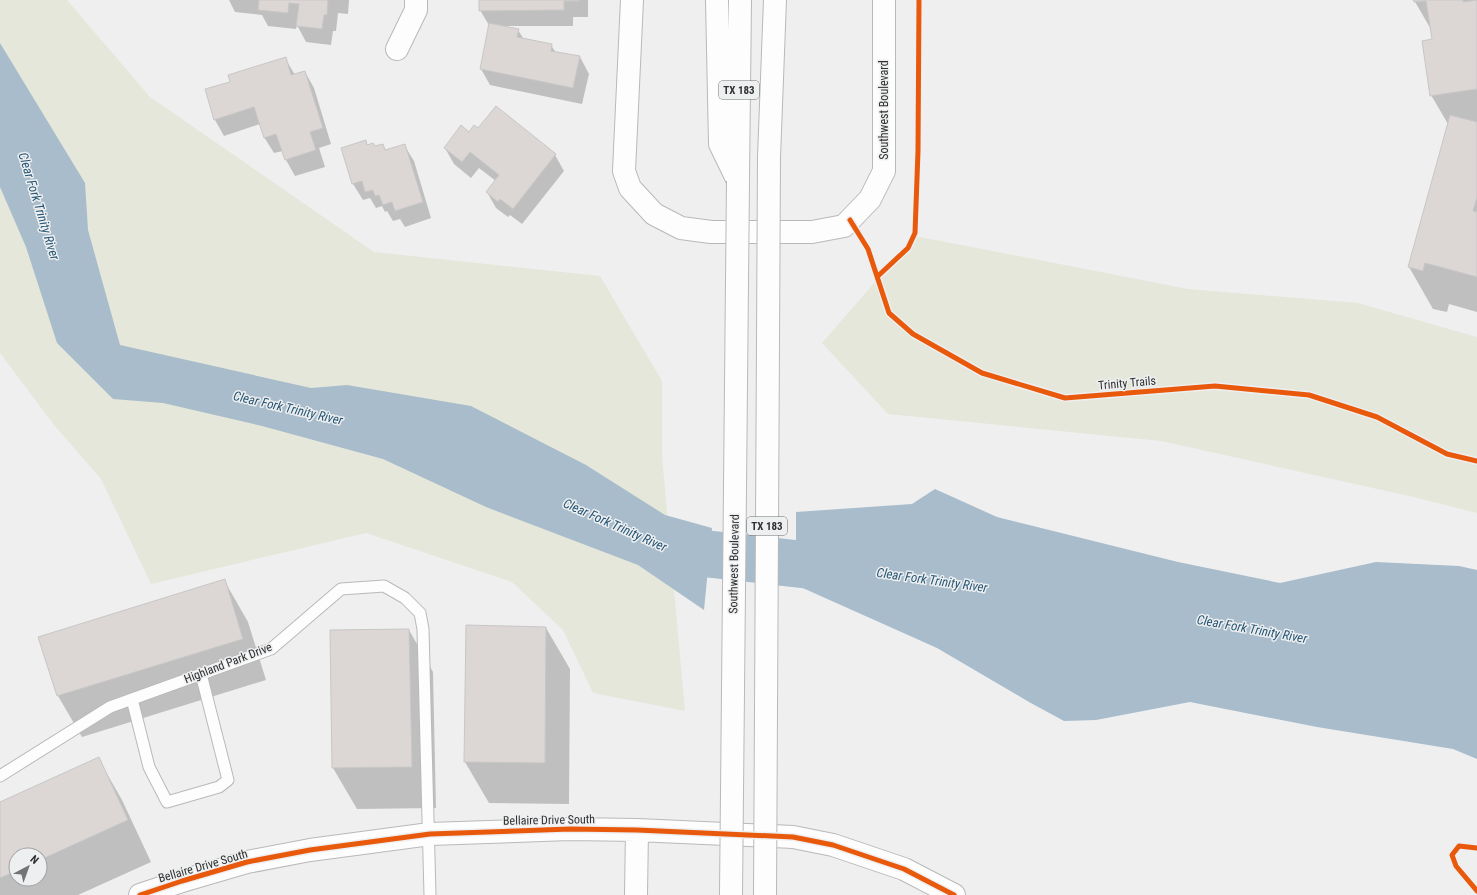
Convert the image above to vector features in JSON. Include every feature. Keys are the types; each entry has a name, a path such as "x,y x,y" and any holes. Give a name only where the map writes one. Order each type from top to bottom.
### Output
{"main road":[{"path":"397,48 416,10 416,0"},
{"name":"Southwest Boulevard","path":"632,0 624,171 630,188 654,214 681,228 711,232 812,232 844,226 870,199 884,171 884,0"},
{"path":"717,0 720,144 738,180"},
{"name":"Southwest Boulevard","path":"731,895 740,0"},
{"name":"TX 183","path":"765,895 769,158 775,0"},
{"name":"Bellaire Drive South","path":"140,895 247,862 310,850 430,834 570,829 638,830 793,838 833,846 904,870 954,895"},
{"path":"636,895 638,830"}],"lane":[{"name":"Highland Park Drive","path":"0,776 110,707 272,649 341,588 384,586 405,598 420,613 423,628 430,834 430,895"},
{"path":"132,699 149,767 167,802 218,788 228,780 201,674"}],"shaded area":[{"path":"0,0 67,0 150,97 374,252 600,276 662,381 662,456 685,711 593,693 563,630 512,582 366,533 151,584 101,479 54,425 0,353"},
{"path":"915,236 1188,289 1358,303 1477,337 1477,513 1418,498 1161,441 888,414 822,343"}],"water":[{"path":"0,43 85,183 88,230 120,345 311,388 347,385 471,406 586,465 665,515 712,528 704,610 638,565 486,507 383,459 262,426 163,403 113,399 57,343 26,247 0,187"},
{"path":"935,489 997,517 1178,562 1280,583 1376,562 1459,566 1477,570 1477,759 1453,749 1317,727 1190,702 1096,720 1064,721 937,648 796,585 796,512 912,504"}],"building":[{"path":"259,0 328,0 327,15 324,15 322,29 296,26 299,4 289,3 288,13 258,10"},
{"path":"479,0 579,1 564,1 564,10 479,11"},
{"path":"1413,0 1463,0 1463,2 1477,0 1477,89 1430,96 1422,41 1432,39 1426,1 1414,2"},
{"path":"489,23 519,29 517,37 552,44 551,51 580,56 573,88 480,69"},
{"path":"286,57 291,75 305,71 323,128 310,132 316,150 285,160 276,134 264,138 254,107 214,120 205,89 230,82 228,75"},
{"path":"496,106 556,154 513,209 500,199 498,202 486,192 499,175 470,152 462,162 444,148 461,125 469,132 474,125 478,128"},
{"path":"1450,115 1477,122 1477,197 1473,211 1477,212 1477,277 1425,263 1423,271 1408,267"},
{"path":"366,140 367,145 373,143 375,146 383,144 385,150 405,144 423,202 395,211 392,202 383,205 379,195 375,196 373,190 365,192 362,181 352,184 341,148"},
{"path":"225,579 243,639 57,696 38,637"},
{"path":"466,625 546,627 545,763 464,762"},
{"path":"409,629 412,767 332,768 330,630"},
{"path":"99,757 128,820 48,856 48,847 8,847 8,874 0,878 0,802"}],"waterway":[{"name":"Clear Fork Trinity River","path":"647,539 672,550 861,571"}],"cycle path":[{"path":"878,276 908,248 915,233 918,151 919,0"},
{"name":"Trinity Trails","path":"850,220 868,249 889,313 913,334 982,373 1065,398 1215,386 1309,395 1377,417 1447,454 1477,461"},
{"path":"140,895 247,862 310,850 430,834 570,829 637,830 793,837 833,845 904,869 954,895"},
{"path":"1477,848 1459,846 1452,855 1456,866 1477,891"}]}
